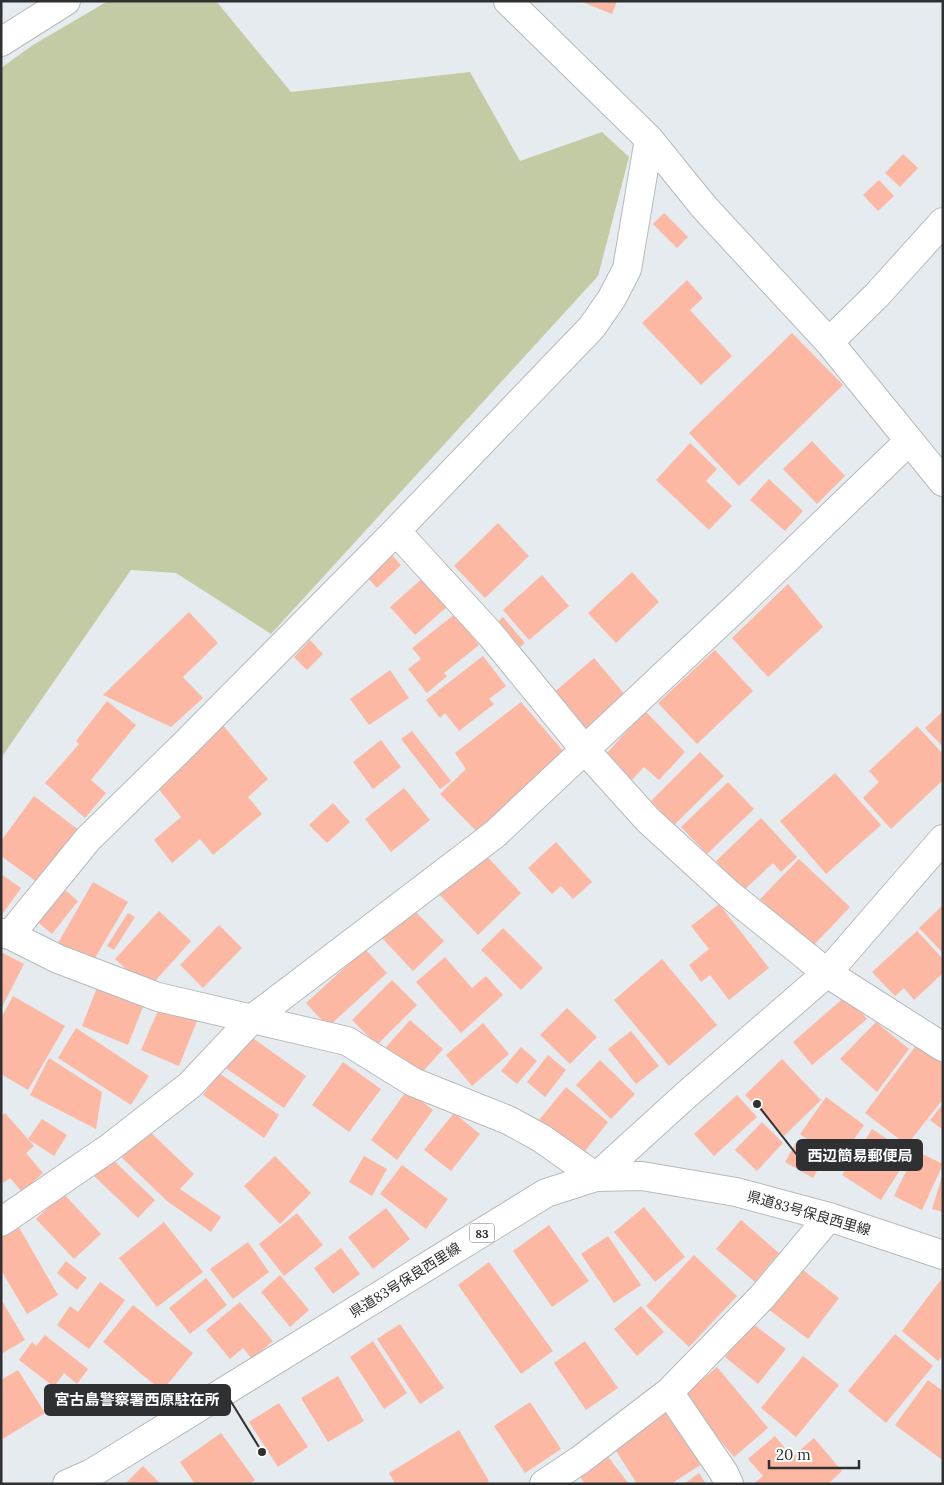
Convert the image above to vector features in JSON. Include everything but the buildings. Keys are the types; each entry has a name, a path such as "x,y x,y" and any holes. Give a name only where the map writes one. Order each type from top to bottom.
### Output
{"street":[{"path":"1,42 66,1"},
{"path":"508,1 649,139 704,208 829,342 943,482"},
{"path":"649,139 627,269 612,298 592,327 396,531 88,839 6,934 58,959 158,997 347,1041 413,1082 508,1120 541,1138 596,1177 685,1096 827,974 943,839"},
{"path":"829,342 877,295 943,222"},
{"path":"1,1222 109,1148 190,1085 252,1019 495,834 909,441"},
{"path":"396,531 491,635 585,750 648,820 729,894 827,974 943,1047"},
{"name":"県道83号保良西里線","path":"67,1484 92,1472 546,1193 596,1177 642,1176 726,1190 830,1217 943,1255"},
{"path":"544,1484 580,1460 669,1392 762,1297 830,1217"},
{"path":"669,1392 724,1473 728,1484"}],"green space":[{"path":"108,1 216,1 291,92 470,72 520,161 602,132 629,157 598,276 271,634 176,573 131,570 1,758 1,68 33,45"}],"place":[{"name":"西辺簡易郵便局","path":"757,1104"},
{"name":"宮古島警察署西原駐在所","path":"262,1452"}]}
